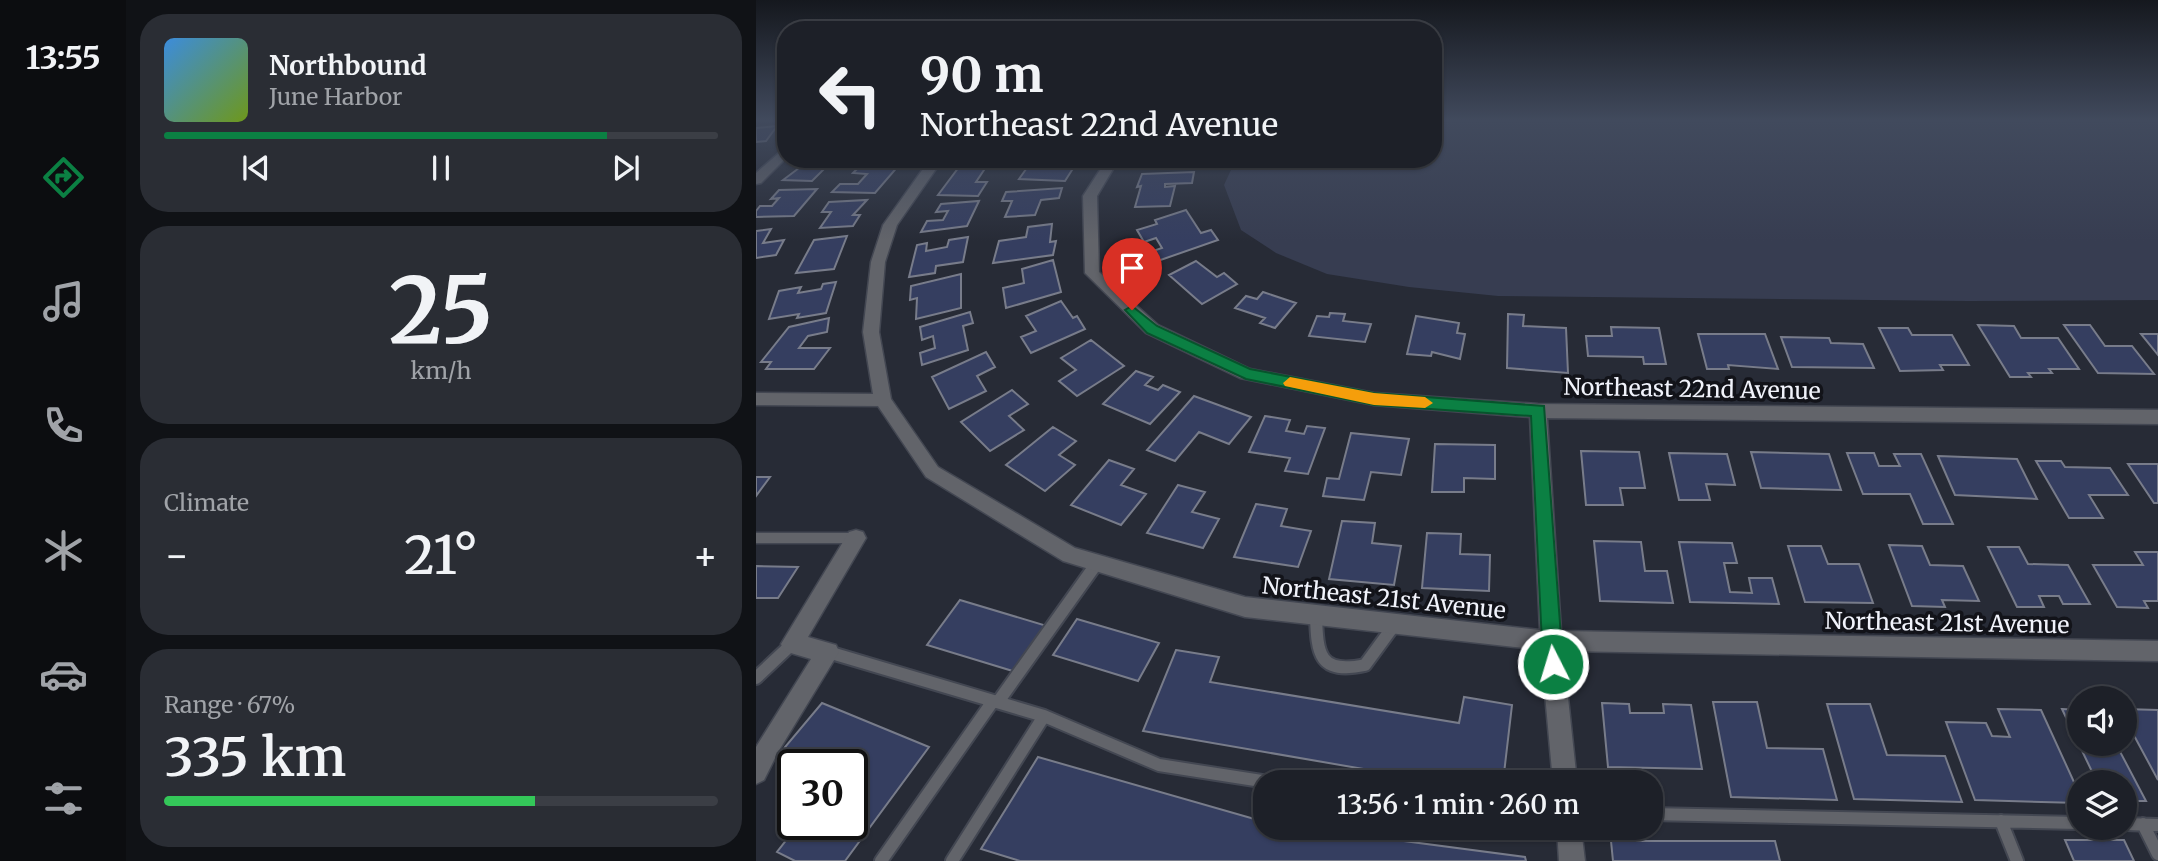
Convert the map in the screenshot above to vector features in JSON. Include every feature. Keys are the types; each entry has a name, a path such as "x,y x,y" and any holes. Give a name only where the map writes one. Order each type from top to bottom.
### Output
{"street":[{"path":"756,180 775,161"},
{"path":"756,399 883,400 871,332 878,262 890,225 931,168"},
{"name":"Northeast 22nd Avenue","path":"1108,168 1090,196 1092,273 1152,329 1246,374 1374,399 1538,411 2158,417"},
{"name":"Northeast 21st Avenue","path":"883,400 932,472 1070,555 1245,607 1551,641 2158,651"},
{"path":"1538,411 1551,641 1564,770"},
{"path":"756,772 770,744 828,652 792,643 856,538"},
{"path":"1570,840 1572,861"}],"lane":[{"path":"756,538 856,538"},
{"path":"881,861 1097,563"},
{"path":"1316,615 1320,654 1330,666 1346,669 1365,665 1395,624"},
{"path":"756,678 792,643"},
{"path":"828,652 1044,716 1159,765 1253,780"},
{"path":"952,861 1044,716"},
{"path":"1663,814 2067,823"},
{"path":"2001,821 2017,861"},
{"path":"2137,824 2158,825"},
{"path":"2143,824 2158,854"}],"shaded area":[{"path":"1442,161 2158,161 2158,300 1968,301 1498,296 1409,287 1327,274 1276,253 1241,230 1224,185 1232,168 1442,168"}],"building":[{"path":"799,168 825,168 812,181 783,180"},
{"path":"858,168 897,168 875,193 832,192 840,184 858,184 867,174 853,173"},
{"path":"958,168 985,168 976,182 987,182 978,196 938,195"},
{"path":"1027,168 1073,168 1065,181 1019,179"},
{"path":"1194,172 1192,183 1165,184 1165,187 1175,186 1170,206 1135,207 1141,186 1137,187 1142,174"},
{"path":"1062,188 1059,198 1041,200 1035,215 1005,217 1012,201 1002,201 1006,192"},
{"path":"817,189 794,216 756,217 760,206 772,206 779,198 771,199 779,190"},
{"path":"867,200 853,215 860,215 853,226 820,228 831,212 822,212 829,202"},
{"path":"979,201 967,226 921,232 927,221 943,220 948,211 936,212 941,204"},
{"path":"1186,210 1201,233 1211,230 1218,240 1149,264 1144,254 1162,248 1156,238 1144,242 1137,230 1157,224 1155,220"},
{"path":"1052,224 1050,242 1056,241 1053,255 993,263 999,241 1026,237 1028,227"},
{"path":"771,229 763,243 784,240 776,255 756,258 756,231"},
{"path":"847,236 834,269 796,273 814,240"},
{"path":"968,237 963,262 936,266 935,273 909,277 917,245 927,243 926,251 947,247 949,240"},
{"path":"1053,260 1061,292 1006,308 1003,288 1024,283 1022,269"},
{"path":"1196,261 1217,277 1224,273 1237,284 1202,304 1169,275"},
{"path":"961,274 961,308 916,319 917,298 910,300 911,286"},
{"path":"836,282 826,313 769,319 779,291 801,287 798,293 821,289 823,284"},
{"path":"1263,292 1296,303 1275,328 1260,323 1265,318 1235,308 1246,296 1257,299"},
{"path":"1061,301 1073,318 1077,316 1085,329 1031,353 1021,337 1036,331 1026,316"},
{"path":"970,312 973,323 963,326 968,350 922,365 920,353 935,348 933,336 922,340 920,327"},
{"path":"1330,313 1345,314 1343,321 1371,324 1365,342 1309,336 1317,316 1329,317"},
{"path":"1508,314 1524,315 1523,326 1566,328 1568,373 1507,368"},
{"path":"1416,316 1459,323 1457,333 1465,334 1460,359 1432,352 1431,356 1407,354"},
{"path":"829,318 827,332 808,336 799,348 830,348 814,369 766,369 771,362 761,362 789,327"},
{"path":"1978,325 2014,326 2021,338 2058,338 2079,369 2049,369 2052,373 2028,373 2031,377 2010,377"},
{"path":"2064,325 2090,325 2105,346 2132,346 2154,374 2098,373"},
{"path":"1611,327 1659,328 1666,364 1644,364 1643,357 1588,356 1586,336 1612,336"},
{"path":"1879,328 1908,328 1912,335 1952,335 1969,365 1940,365 1943,370 1900,371"},
{"path":"1698,334 1765,334 1778,369 1728,365 1729,369 1707,369"},
{"path":"2141,334 2158,334 2158,355"},
{"path":"1781,337 1829,338 1831,343 1863,344 1874,368 1792,367"},
{"path":"1091,340 1124,366 1077,396 1059,381 1076,370 1061,358"},
{"path":"986,352 995,367 977,376 986,391 949,409 932,377"},
{"path":"1136,371 1153,377 1145,385 1158,390 1163,385 1180,392 1150,424 1103,404"},
{"path":"1012,390 1028,404 1009,416 1024,430 990,451 961,422"},
{"path":"1194,396 1251,417 1229,444 1199,432 1175,461 1147,450"},
{"path":"1265,416 1290,420 1286,431 1304,434 1307,426 1325,428 1308,474 1285,471 1290,458 1249,452"},
{"path":"1053,427 1076,441 1059,455 1075,465 1045,491 1006,465"},
{"path":"1351,433 1409,439 1401,475 1371,472 1364,500 1323,496 1327,478 1339,479"},
{"path":"1435,444 1495,445 1495,479 1464,478 1464,492 1432,492"},
{"path":"1581,451 1639,452 1645,488 1620,488 1623,505 1586,505"},
{"path":"1751,452 1829,454 1841,490 1761,488"},
{"path":"1669,453 1727,454 1735,485 1706,484 1710,500 1679,500"},
{"path":"1847,453 1874,453 1879,466 1900,466 1894,454 1921,454 1953,524 1923,524 1910,494 1863,494"},
{"path":"1938,456 2017,459 2037,499 1955,495"},
{"path":"1109,460 1134,469 1121,485 1146,494 1121,525 1071,505"},
{"path":"2036,461 2061,461 2065,467 2110,468 2128,495 2089,495 2103,518 2069,518"},
{"path":"2128,464 2158,464 2158,503 2154,503"},
{"path":"756,477 770,477 756,496"},
{"path":"1178,485 1205,492 1192,512 1219,519 1203,548 1147,533"},
{"path":"1256,504 1287,509 1281,526 1311,531 1298,567 1234,557"},
{"path":"1342,521 1375,523 1372,543 1401,546 1394,585 1329,579"},
{"path":"1427,533 1461,534 1460,554 1490,555 1489,591 1422,588"},
{"path":"1594,541 1641,542 1645,571 1667,571 1673,603 1600,601"},
{"path":"1679,542 1732,543 1737,563 1724,563 1730,592 1752,593 1749,578 1772,578 1779,604 1690,602"},
{"path":"1889,545 1922,546 1930,565 1963,566 1979,601 1942,600 1945,607 1912,606"},
{"path":"1788,546 1821,546 1828,564 1859,564 1873,603 1805,602"},
{"path":"1988,547 2019,547 2028,564 2068,565 2090,604 2063,604 2059,596 2039,596 2044,607 2017,607"},
{"path":"2135,552 2158,552 2158,601 2144,601 2148,608 2117,607 2093,565 2143,565"},
{"path":"756,566 798,567 778,598 756,598"},
{"path":"960,600 1047,626 1016,672 927,645"},
{"path":"1077,619 1159,643 1138,681 1053,655"},
{"path":"1176,650 1219,657 1210,682 1459,723 1464,697 1512,705 1504,770 1369,770 1143,731"},
{"path":"1713,702 1757,702 1767,748 1823,749 1837,800 1731,797"},
{"path":"822,703 929,747 868,830 868,749 785,747"},
{"path":"1602,703 1629,704 1630,713 1664,713 1663,704 1691,705 1702,769 1608,767"},
{"path":"1827,704 1870,704 1887,755 1945,756 1962,802 1854,799"},
{"path":"1998,709 2041,710 2068,770 2067,803 1975,800 1946,722 1986,723 1992,736 2010,737"},
{"path":"2137,709 2158,710 2158,780 2137,741"},
{"path":"2085,756 2122,756 2130,770 2091,770"},
{"path":"1038,757 1253,819 1253,840 1396,840 1525,857 1526,861 1020,861 981,849"},
{"path":"2137,784 2146,801 2137,801"},
{"path":"786,840 860,840 845,861 795,861 777,852"},
{"path":"2065,840 2124,840 2134,861 2074,861"},
{"path":"1611,841 1775,841 1780,861 1613,861"}],"slow traffic":[{"path":"1290,383 1374,399 1425,403"}],"route":[{"path":"1132,310 1152,329 1246,374 1374,399 1538,411 1553,664"}]}
